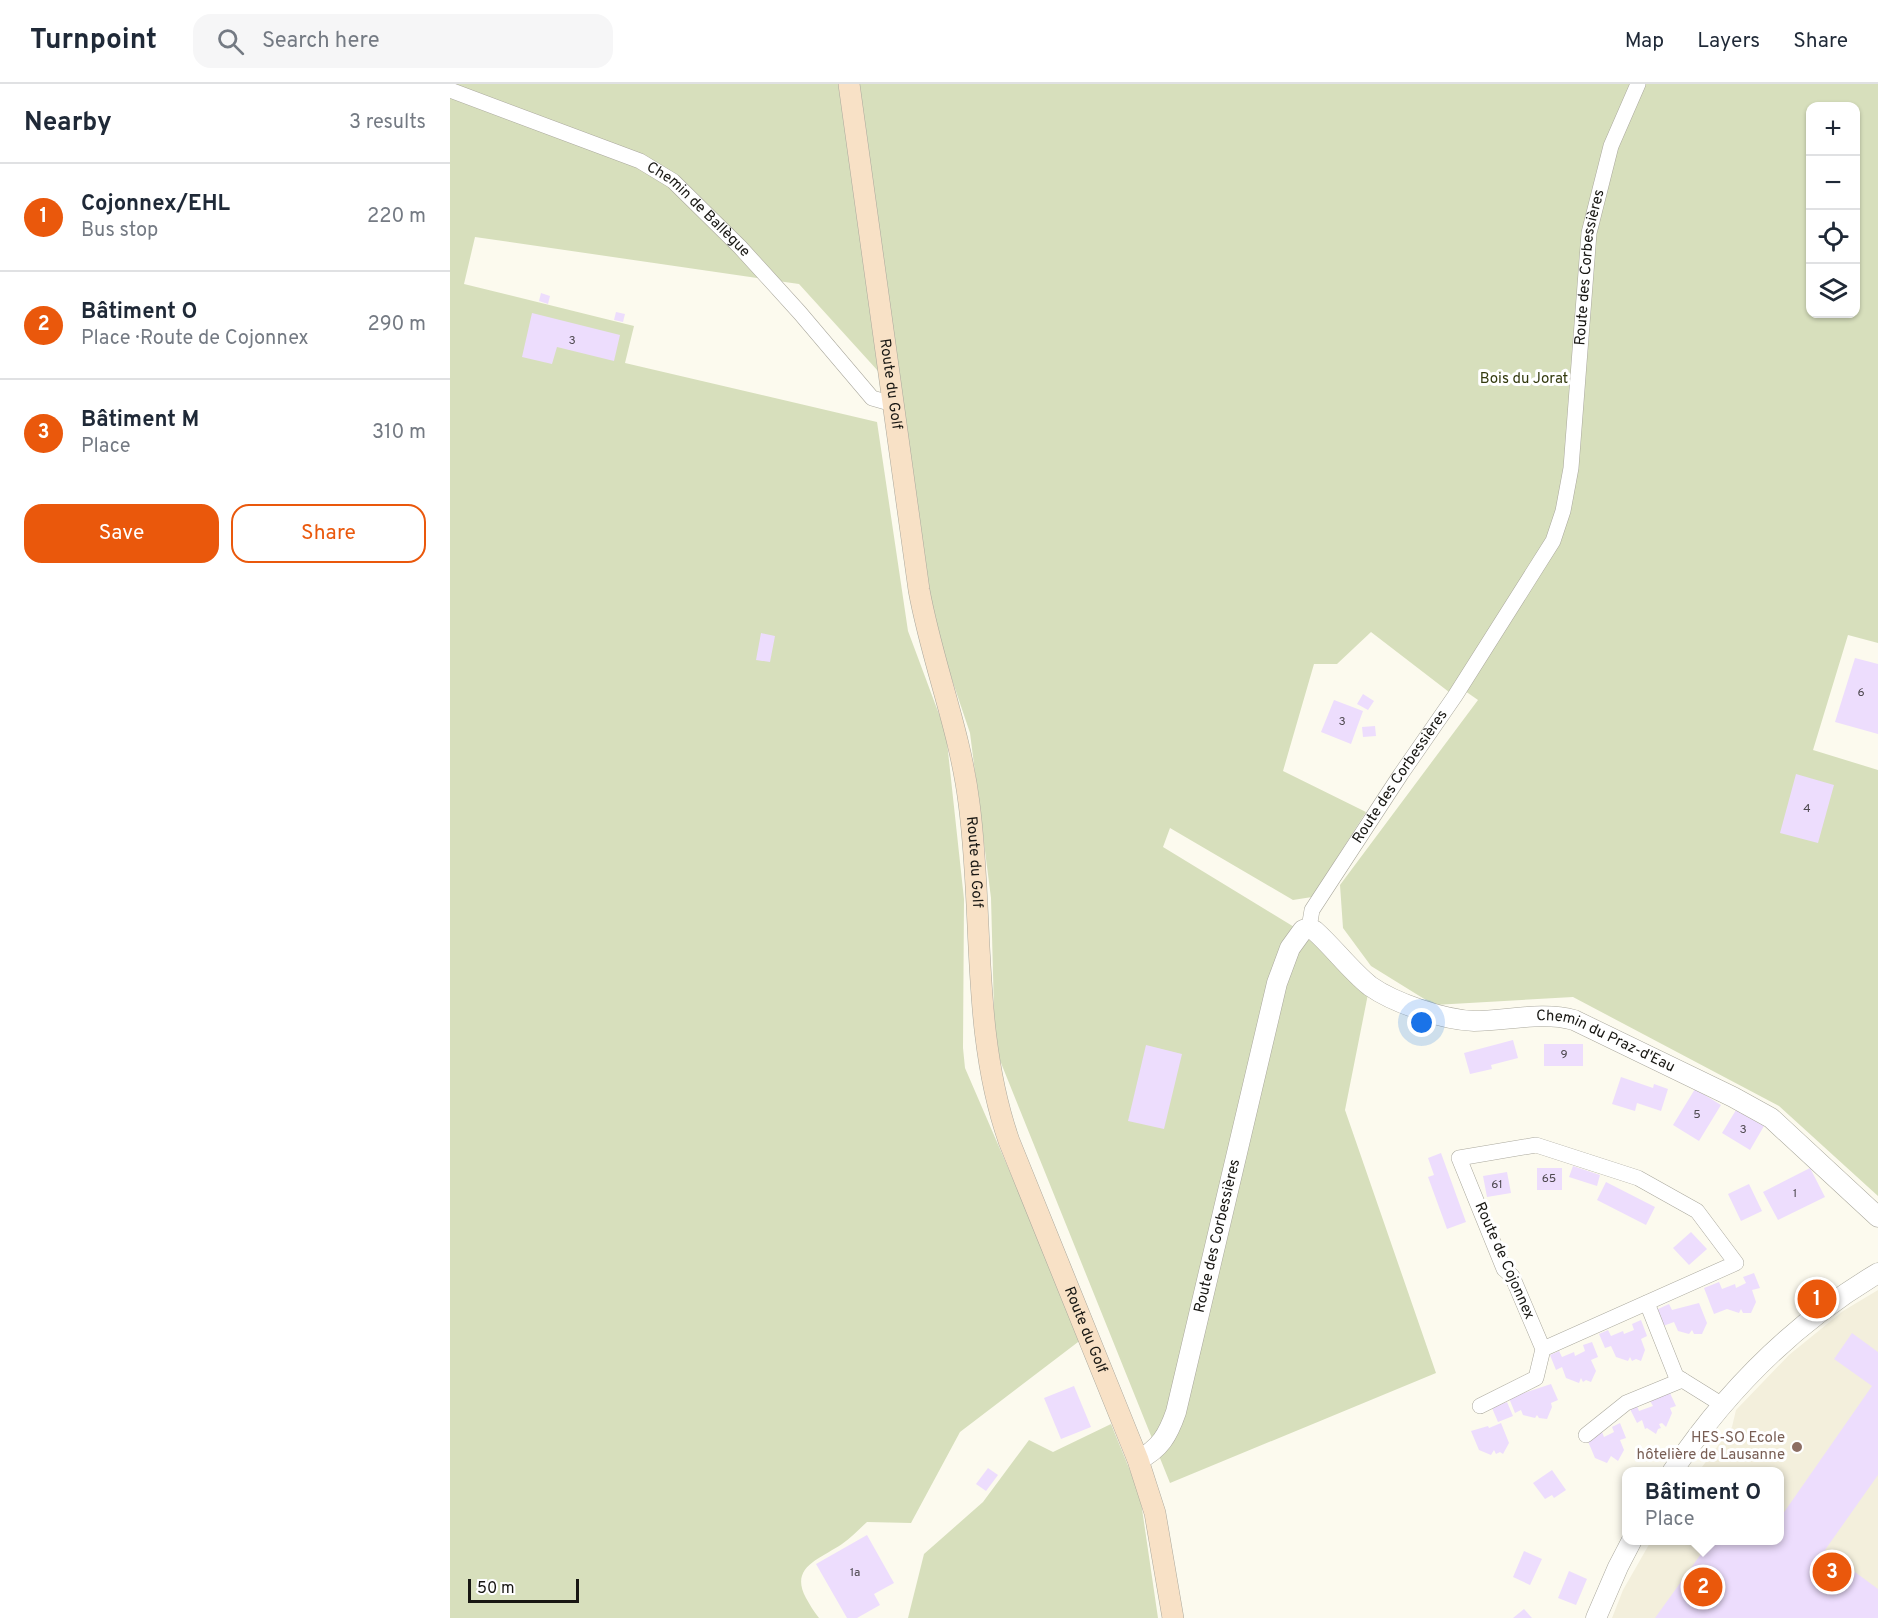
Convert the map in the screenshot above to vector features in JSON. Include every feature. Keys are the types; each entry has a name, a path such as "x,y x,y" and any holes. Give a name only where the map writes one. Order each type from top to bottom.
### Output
{"main road":[{"name":"Route du Golf","path":"849,84 923,612 959,744 969,801 977,881 984,1023 993,1086 1010,1141 1138,1460 1155,1512 1173,1618"}],"street":[{"name":"Route des Corbessières","path":"1138,1460 1158,1448 1169,1433 1176,1412 1277,983 1295,938 1303,930 1309,928 1311,910 1455,696 1553,541 1563,511 1571,468 1589,233 1611,146 1638,84"},
{"name":"Chemin de Ballègue","path":"450,90 640,161 673,181 740,247 872,398 893,404"},
{"name":"Chemin du Praz-d'Eau","path":"1309,928 1370,985 1390,998 1410,1006 1472,1021 1549,1016 1574,1020 1733,1097 1771,1118 1878,1217"},
{"name":"Route de Cojonnex","path":"1536,1145 1638,1178 1697,1211 1736,1263 1647,1302 1543,1349 1512,1276 1504,1269 1459,1158 1536,1145"},
{"path":"1676,1467 1721,1404 1764,1360 1804,1324 1878,1274"},
{"path":"1647,1302 1676,1376 1721,1404"},
{"path":"1480,1406 1536,1378 1543,1349"},
{"path":"1586,1435 1626,1403 1682,1380"},
{"path":"1596,1618 1629,1545"}],"shaded area":[{"name":"HES-SO Ecole hôtelière de Lausanne","path":"1878,1290 1878,1618 1612,1618 1623,1590 1649,1545 1784,1545 1784,1467 1702,1467 1732,1427 1736,1410 1789,1355 1843,1311"}],"green space":[{"name":"Bois du Jorat","path":"450,84 1878,84 1878,643 1848,635 1813,750 1878,770 1878,1196 1779,1106 1573,997 1434,1005 1371,966 1343,928 1340,885 1478,700 1455,684 1449,692 1371,632 1337,664 1314,664 1283,771 1366,812 1312,897 1293,900 1170,828 1163,847 1304,933 1368,994 1345,1110 1436,1373 1170,1483 995,1048 991,898 970,733 934,626 898,393 799,284 475,237 464,284 634,326 625,363 877,422 908,631 946,733 964,899 963,1048 965,1068 1082,1339 960,1432 911,1523 867,1522 845,1542 809,1565 801,1579 802,1587 819,1618 450,1618"},
{"path":"1111,1424 1140,1495 1158,1618 908,1618 924,1554 983,1502 1029,1440 1053,1452"}],"building":[{"path":"541,293 550,296 548,304 539,301"},
{"path":"616,312 625,314 623,322 614,320"},
{"path":"532,313 620,335 614,361 557,347 552,364 522,357"},
{"path":"761,633 775,636 770,662 756,660"},
{"path":"1855,658 1878,664 1878,734 1835,722"},
{"path":"1363,694 1374,701 1368,710 1357,704"},
{"path":"1334,700 1363,711 1351,744 1321,732"},
{"path":"1375,726 1376,736 1363,737 1362,727"},
{"path":"1796,774 1834,785 1818,843 1780,833"},
{"path":"1513,1040 1518,1058 1491,1065 1492,1069 1470,1074 1464,1053"},
{"path":"1544,1044 1583,1044 1583,1066 1544,1066"},
{"path":"1146,1045 1182,1054 1164,1129 1128,1121"},
{"path":"1621,1077 1653,1088 1654,1084 1668,1089 1661,1111 1637,1103 1635,1111 1612,1104"},
{"path":"1695,1089 1721,1105 1699,1141 1673,1125"},
{"path":"1736,1110 1764,1126 1750,1150 1722,1133"},
{"path":"1441,1153 1466,1222 1447,1229 1428,1177 1434,1175 1428,1158"},
{"path":"1573,1166 1600,1175 1597,1186 1569,1177"},
{"path":"1537,1168 1562,1168 1562,1190 1537,1190"},
{"path":"1810,1168 1825,1197 1778,1220 1763,1192"},
{"path":"1507,1172 1511,1193 1487,1197 1483,1176"},
{"path":"1606,1182 1655,1207 1646,1225 1597,1200"},
{"path":"1749,1184 1762,1211 1741,1221 1728,1194"},
{"path":"1691,1232 1707,1249 1689,1265 1673,1248"},
{"path":"1754,1273 1760,1288 1752,1290 1756,1302 1751,1313 1743,1313 1741,1309 1739,1313 1727,1309 1714,1314 1704,1288 1719,1282 1722,1289 1735,1284 1736,1288 1746,1283 1743,1277"},
{"path":"1699,1303 1707,1323 1702,1334 1694,1334 1692,1330 1689,1334 1678,1331 1674,1322 1663,1326 1656,1310 1669,1304 1672,1310"},
{"path":"1641,1320 1647,1336 1641,1339 1645,1350 1641,1361 1636,1359 1632,1361 1630,1357 1628,1361 1616,1357 1611,1346 1605,1348 1599,1334 1608,1330 1611,1336 1623,1331 1624,1334 1634,1330 1632,1324"},
{"path":"1852,1333 1878,1352 1878,1475 1825,1550 1878,1589 1878,1618 1655,1618 1707,1545 1784,1545 1784,1512 1872,1386 1834,1359"},
{"path":"1592,1342 1598,1357 1591,1360 1596,1371 1591,1382 1586,1380 1583,1382 1581,1378 1579,1383 1566,1378 1562,1367 1556,1370 1550,1355 1559,1351 1562,1357 1574,1352 1575,1356 1585,1351 1583,1345"},
{"path":"1551,1384 1558,1400 1551,1403 1552,1407 1547,1419 1539,1418 1537,1415 1535,1418 1523,1415 1521,1410 1515,1413 1509,1398"},
{"path":"1074,1386 1091,1427 1061,1439 1044,1398"},
{"path":"1669,1391 1676,1406 1670,1408 1672,1413 1666,1427 1662,1423 1659,1424 1661,1428 1656,1434 1645,1429 1642,1420 1637,1423 1630,1409 1637,1406 1639,1411 1653,1406 1650,1401"},
{"path":"1507,1402 1513,1416 1498,1422 1492,1408"},
{"path":"1501,1423 1509,1443 1503,1454 1500,1452 1496,1454 1494,1450 1491,1455 1479,1450 1471,1431"},
{"path":"1620,1423 1626,1438 1620,1440 1624,1450 1618,1461 1611,1456 1607,1463 1595,1458 1587,1439 1602,1432 1604,1437 1614,1432 1612,1427"},
{"path":"988,1468 998,1475 986,1491 976,1484"},
{"path":"1552,1470 1566,1490 1554,1498 1552,1495 1545,1499 1533,1483"},
{"path":"867,1535 894,1583 874,1594 880,1605 857,1618 847,1618 816,1564"},
{"path":"1524,1551 1542,1559 1530,1585 1513,1577"},
{"path":"1569,1571 1587,1579 1576,1605 1558,1598"},
{"path":"1524,1609 1532,1618 1513,1618"}],"place":[{"name":"Cojonnex/EHL","path":"1817,1299"},
{"name":"HES-SO Ecole hôtelière de Lausanne","path":"1797,1447"},
{"name":"Bâtiment M","path":"1832,1572"},
{"name":"Bâtiment O","path":"1703,1587"}]}
